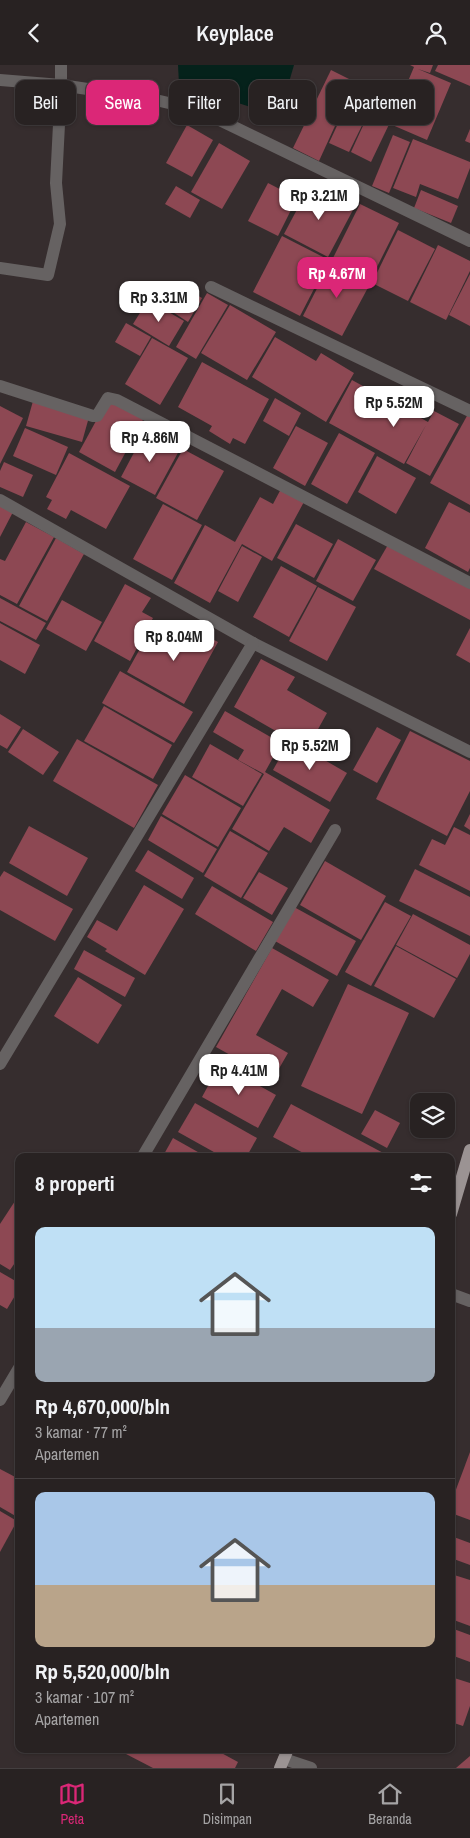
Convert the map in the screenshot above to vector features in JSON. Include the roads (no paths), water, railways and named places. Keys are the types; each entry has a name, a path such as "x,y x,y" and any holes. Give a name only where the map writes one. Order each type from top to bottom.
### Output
{"main road":[{"path":"455,1201 470,1150"}],"street":[{"path":"61,65 62,80"},
{"path":"0,80 15,81"},
{"path":"76,87 147,98 198,110 469,239"},
{"path":"0,268 48,275 60,224 56,183 60,125"},
{"path":"211,287 470,411"},
{"path":"0,387 93,416 97,415 108,398 117,400 470,583"},
{"path":"0,500 252,643 470,752"},
{"path":"0,1064 252,643"},
{"path":"145,1153 335,830"},
{"path":"455,1295 470,1301"},
{"path":"0,1400 15,1375"},
{"path":"284,1759 311,1768"}]}
